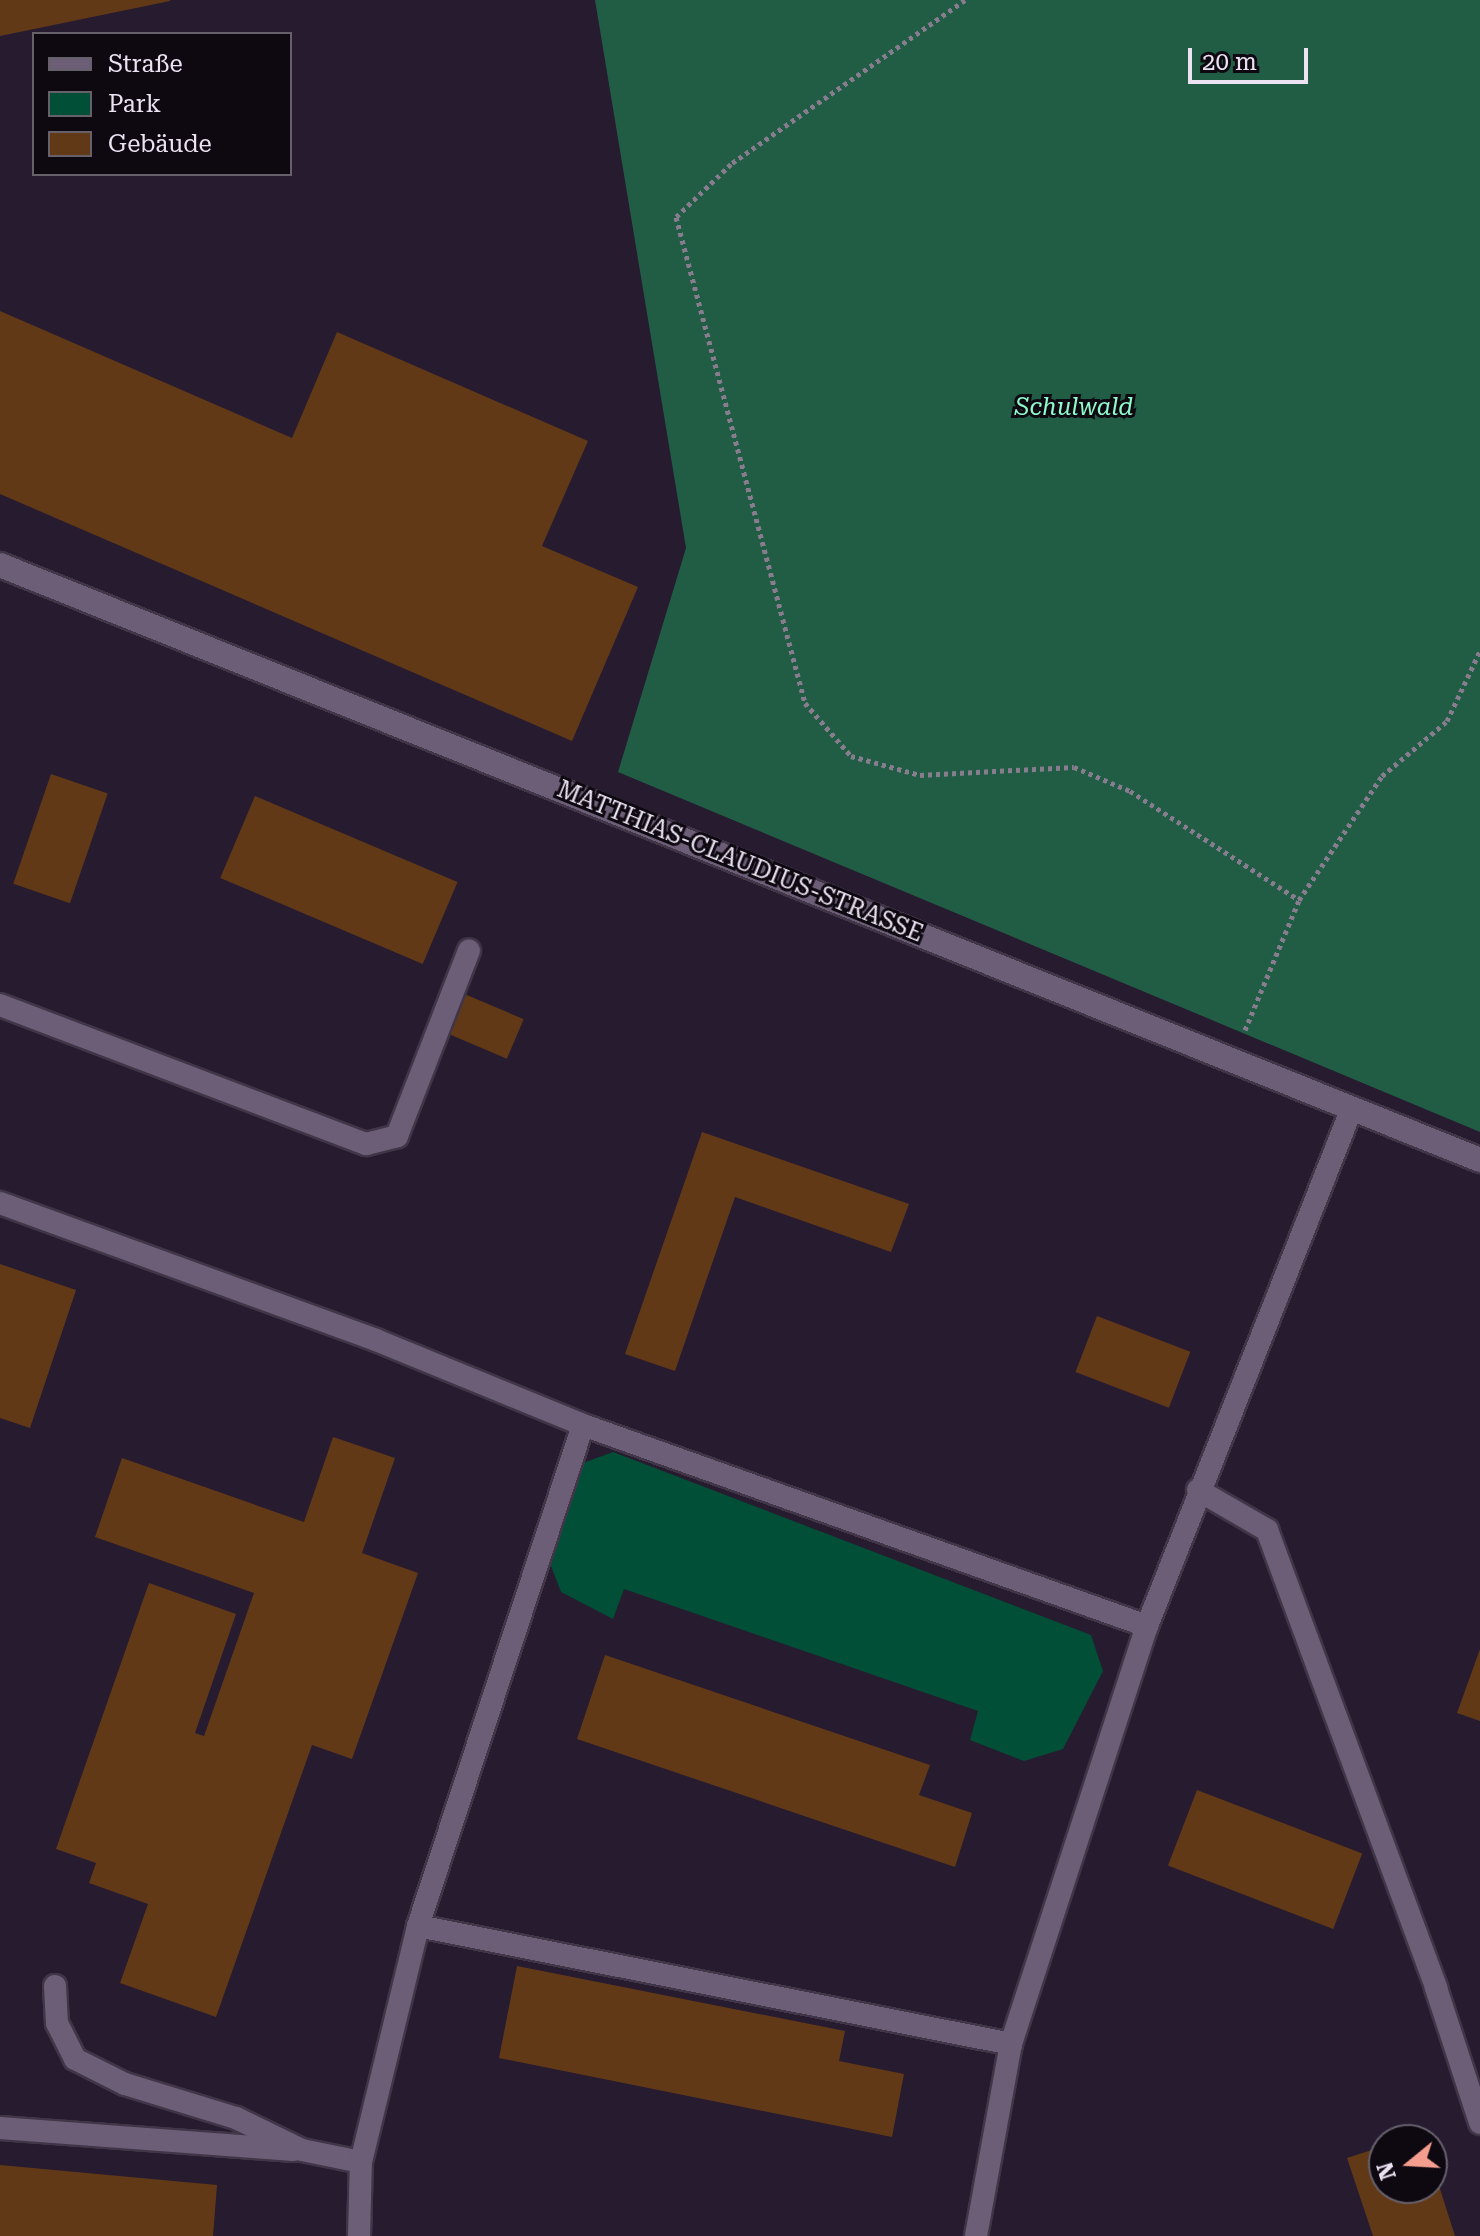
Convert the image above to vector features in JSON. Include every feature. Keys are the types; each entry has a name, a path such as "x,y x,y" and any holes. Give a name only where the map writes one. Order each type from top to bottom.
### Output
{"street":[{"name":"MATTHIAS-CLAUDIUS-STRASSE","path":"0,565 1480,1160"}],"lane":[{"path":"0,1005 366,1144 397,1136 469,950"},
{"path":"976,2236 1011,2044 1147,1626 1198,1490 1352,1108"},
{"path":"0,1203 376,1340 583,1425 1147,1626"},
{"path":"359,2236 361,2162 418,1926 583,1425"},
{"path":"1198,1490 1267,1530 1436,1988 1480,2123"},
{"path":"418,1926 1011,2044"},
{"path":"55,1986 57,2023 75,2059 125,2084 236,2118 302,2150"},
{"path":"0,2128 302,2150 361,2162"}],"path":[{"path":"965,0 731,164 676,217 805,703 851,756 920,775 1074,767 1130,791 1299,900"},
{"path":"1232,1060 1299,900 1382,776 1447,721 1480,651"}],"green space":[{"name":"Schulwald","path":"595,0 1480,0 1480,1132 618,772 686,548"},
{"path":"613,1452 1091,1635 1103,1671 1063,1749 1024,1761 970,1740 978,1711 624,1589 613,1619 561,1592 548,1558 583,1463"}],"building":[{"path":"0,0 170,0 170,1 0,36"},
{"path":"0,311 292,438 337,332 588,441 542,546 638,587 572,741 0,494"},
{"path":"51,774 108,794 70,903 13,884"},
{"path":"255,796 458,882 423,964 220,878"},
{"path":"462,993 524,1019 507,1059 445,1033"},
{"path":"702,1132 909,1204 891,1252 735,1197 675,1371 625,1354"},
{"path":"0,1264 76,1290 30,1428 0,1418"},
{"path":"1097,1316 1190,1352 1169,1408 1075,1372"},
{"path":"333,1437 395,1458 362,1553 418,1573 352,1759 312,1745 216,2017 120,1983 148,1904 89,1883 96,1863 56,1849 149,1583 236,1614 195,1733 204,1736 254,1593 95,1537 122,1458 304,1522"},
{"path":"1480,1649 1480,1721 1457,1713"},
{"path":"605,1655 930,1765 919,1795 972,1813 955,1867 577,1739"},
{"path":"1197,1790 1362,1853 1333,1929 1168,1866"},
{"path":"517,1966 845,2031 839,2061 904,2074 892,2137 499,2058"},
{"path":"1368,2151 1368,2204 1445,2204 1455,2236 1373,2236 1347,2158"},
{"path":"0,2165 217,2185 213,2236 0,2236"}]}
